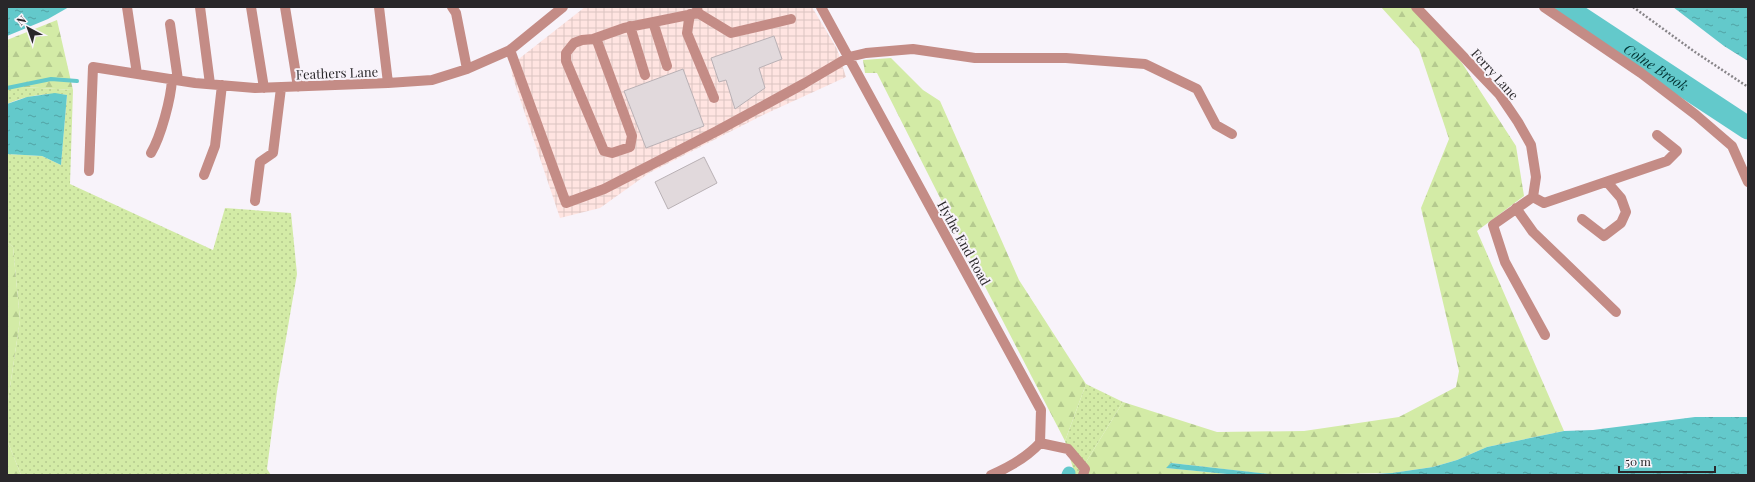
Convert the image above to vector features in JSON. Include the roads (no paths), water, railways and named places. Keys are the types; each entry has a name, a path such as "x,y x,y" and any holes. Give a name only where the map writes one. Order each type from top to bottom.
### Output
{"street":[{"path":"127,7 137,74"},
{"path":"200,7 210,84"},
{"path":"251,7 264,88"},
{"path":"284,7 298,87"},
{"path":"379,7 388,83"},
{"path":"452,7 456,13 467,69"},
{"name":"Feathers Lane","path":"89,171 93,67 222,86 264,88 432,80 467,69 510,50 563,7"},
{"name":"Hythe End Road","path":"821,7 1041,410 1040,443"},
{"name":"Ferry Lane","path":"1416,7 1499,94 1518,122 1531,145 1536,177 1533,197"},
{"path":"1544,7 1557,14 1641,74 1732,146 1748,182"},
{"path":"695,11 687,33 714,98"},
{"path":"596,38 632,136 630,147 612,154 604,151 566,61 566,53 574,43 596,38 630,26 653,22 695,11 731,33 791,18"},
{"path":"653,22 667,66"},
{"path":"151,153 157,143 175,80 170,24"},
{"path":"630,26 645,75"},
{"path":"510,50 566,203 604,189 717,131 849,57 866,53 913,50 975,58 1066,58 1145,64 1197,89 1216,125 1232,134"},
{"path":"204,174 215,146 222,86"},
{"path":"255,201 260,162 273,153 281,88"},
{"path":"1545,335 1505,262 1493,225 1533,197 1544,204 1667,161 1676,151 1657,135"},
{"path":"1582,219 1604,236 1621,223 1626,212 1621,198 1607,182"},
{"path":"1516,208 1533,232 1616,312"},
{"path":"991,475 1008,468 1030,454 1040,443 1068,449 1085,469 1083,475"}],"water":[{"path":"7,7 69,7 48,19 7,36"},
{"path":"1673,7 1748,7 1748,61 1724,46"},
{"path":"55,93 67,95 61,165 42,156 7,154 7,104 27,97"},
{"path":"1695,417 1748,417 1748,475 1361,475 1392,473 1433,467 1457,460 1487,447 1564,431 1593,430"},
{"path":"1171,463 1277,475 1237,475 1166,468"}],"waterway":[{"name":"Colne Brook","path":"1564,7 1748,128"},
{"path":"7,88 51,79 77,81"}]}
